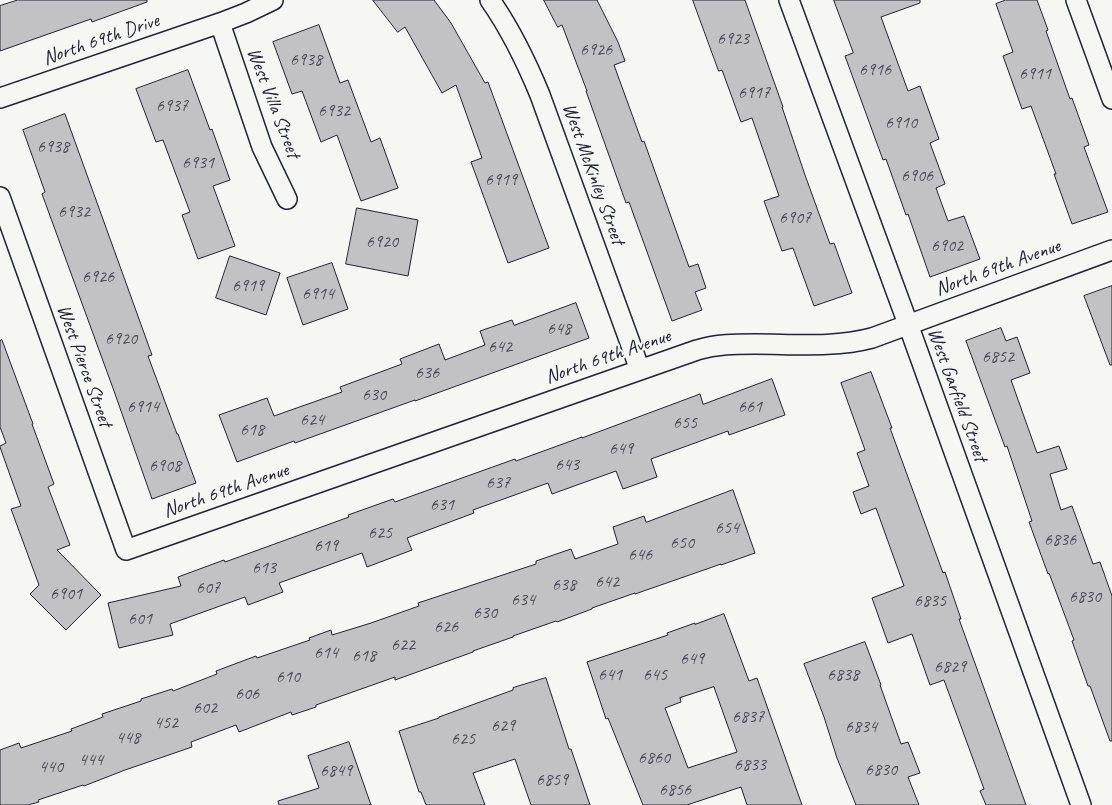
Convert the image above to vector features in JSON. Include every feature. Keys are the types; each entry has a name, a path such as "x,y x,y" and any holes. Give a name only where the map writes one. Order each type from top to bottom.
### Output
{"street":[{"name":"North 69th Drive","path":"0,98 220,23 273,0"},
{"name":"West McKinley Street","path":"490,0 516,42 540,94 640,370"},
{"name":"West Garfield Street","path":"789,0 1081,805"},
{"path":"1076,0 1112,98"},
{"name":"West Villa Street","path":"220,23 262,147 287,199"},
{"name":"West Pierce Street","path":"0,197 126,550"},
{"name":"North 69th Avenue","path":"126,550 708,347 732,344 848,343 872,338 1112,250"}],"building":[{"path":"18,0 147,0 147,2 92,22 91,19 0,51 0,6"},
{"path":"373,0 434,0 451,23 485,83 488,82 549,248 508,263 471,162 482,158 456,85 442,93 405,27 398,32"},
{"path":"544,0 597,0 618,42 625,61 614,65 642,142 644,141 689,267 698,264 706,288 695,292 702,310 672,321 629,202 626,203 562,25 558,27"},
{"path":"693,0 745,0 830,244 834,243 852,293 814,306 793,248 782,251 764,201 779,196 752,118 741,122 722,70 719,71"},
{"path":"834,0 920,0 920,3 881,17 908,91 920,86 939,139 930,143 945,184 936,188 948,221 964,216 980,259 930,277 908,214 906,215 886,159 883,160 845,56 853,53"},
{"path":"1006,0 1037,0 1070,99 1072,98 1089,145 1084,147 1108,212 1072,224 1031,106 1022,109 1003,56 1013,52 996,4"},
{"path":"319,25 340,83 348,80 371,142 380,138 398,188 361,201 337,135 321,142 302,91 292,94 273,42"},
{"path":"188,70 230,180 213,186 235,246 198,259 182,215 190,212 163,140 156,142 136,89"},
{"path":"65,114 152,355 148,356 196,483 152,499 42,194 45,192 23,130"},
{"path":"357,208 418,220 408,276 346,264"},
{"path":"230,256 280,273 266,315 216,298"},
{"path":"332,263 348,309 303,325 287,278"},
{"path":"1112,286 1112,365 1110,365 1084,296"},
{"path":"576,303 589,338 415,401 237,462 219,415 267,398 274,416 342,392 340,387 402,364 400,359 439,344 445,360 485,345 480,331 512,320 514,325"},
{"path":"1001,328 1006,341 1017,337 1030,373 1011,380 1037,453 1059,446 1067,469 1050,474 1061,510 1072,506 1093,564 1100,562 1112,596 1112,741 1110,741 1090,686 1088,686 1072,641 1074,640 1029,522 1032,521 1007,446 1005,447 966,341"},
{"path":"2,340 54,484 48,487 70,545 57,550 101,595 66,630 30,594 39,585 11,509 21,506 0,447 6,443 0,427 0,341"},
{"path":"871,372 943,573 945,572 961,619 959,619 1026,805 986,805 980,791 984,789 944,680 930,685 912,634 888,643 872,598 904,586 876,508 861,514 853,492 869,486 857,453 865,450 841,383"},
{"path":"772,379 785,415 729,435 728,431 651,459 657,477 623,489 616,471 552,494 548,483 473,510 474,513 407,538 412,550 367,567 362,553 279,583 283,592 248,605 245,597 170,624 173,635 119,648 108,603 181,586 178,577 224,560 225,562 393,499 395,502 515,459 516,461 582,438 700,394 703,404"},
{"path":"733,490 755,553 592,608 395,680 395,677 292,715 291,712 239,732 236,725 191,742 192,747 84,786 38,800 39,802 28,805 0,805 0,750 19,743 21,748 72,731 71,729 103,717 102,714 141,701 141,699 172,689 173,691 217,674 216,671 256,656 257,658 310,640 309,638 331,630 332,635 371,623 419,606 418,603 536,564 536,561 571,549 575,559 618,544 613,527 644,516 646,522"},
{"path":"724,614 749,681 757,678 802,805 747,805 741,787 687,805 643,805 608,718 606,719 587,662","holes":["714,687 737,752 688,768 665,708 681,702 680,698"]},
{"path":"865,642 901,744 908,742 920,773 908,777 919,805 856,805 837,758 804,664"},
{"path":"546,678 569,749 571,749 590,805 531,805 515,759 473,773 485,805 426,805 421,792 419,792 399,731 439,718 513,690 513,688"},
{"path":"349,742 371,805 279,805 278,801 319,788 308,756"}]}
